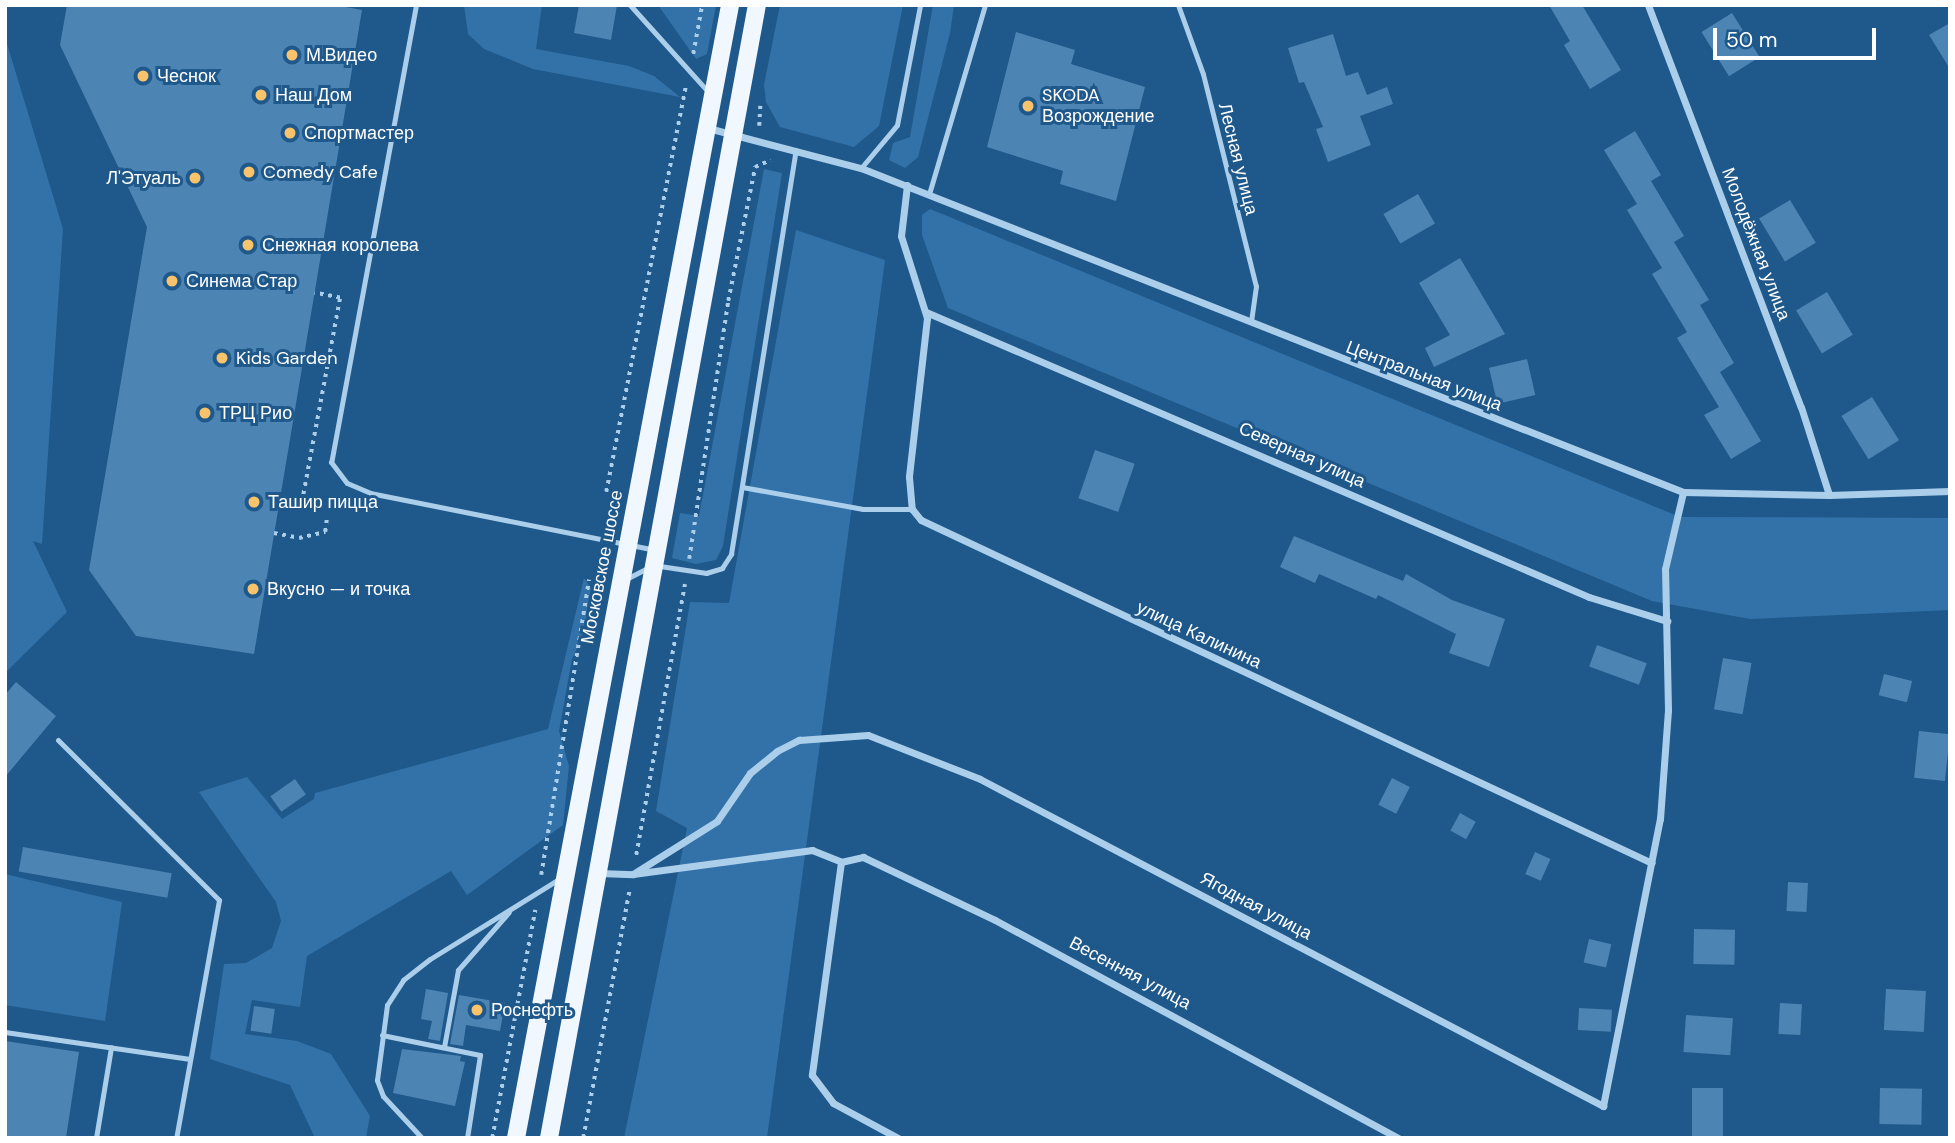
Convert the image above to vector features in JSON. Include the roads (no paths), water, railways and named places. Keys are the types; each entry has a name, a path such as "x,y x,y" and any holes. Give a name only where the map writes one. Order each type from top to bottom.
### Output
{"main road":[{"name":"Московское шоссе","path":"516,1138 730,5"},
{"path":"549,1138 757,5"}],"street":[{"name":"Молодёжная улица","path":"1648,5 1801,407 1829,495"},
{"name":"Центральная улица","path":"708,128 861,168 907,185 1251,322 1328,356 1683,492 1829,495 1950,491"},
{"path":"907,185 901,236 926,315 909,477 912,509"},
{"name":"Северная улица","path":"926,315 1589,597 1667,621"},
{"path":"1652,863 1665,772 1665,569 1683,492"},
{"name":"улица Калинина","path":"912,509 933,528 1652,863"},
{"name":"Ягодная улица","path":"633,874 717,821 750,773 799,740 868,735 891,741 980,779 1603,1106 1652,863"},
{"name":"Весенняя улица","path":"598,873 633,874 812,850 841,862 863,857 995,920 1399,1138"},
{"path":"841,862 812,1064 818,1089 846,1112 898,1138"}],"lane":[{"path":"416,5 331,462 347,484 370,493 628,546 687,571 706,573 722,568 731,554 796,150"},
{"path":"630,5 714,98"},
{"path":"861,168 897,125 919,5"},
{"path":"929,194 985,5"},
{"name":"Лесная улица","path":"1178,5 1203,74 1256,286 1251,322"},
{"path":"742,487 863,509 912,509"},
{"path":"621,582 654,558"},
{"path":"58,740 219,900 176,1138"},
{"path":"422,1138 383,1096 377,1080 387,1005 403,980 565,876"},
{"path":"444,1047 458,970 513,907"},
{"path":"5,1031 190,1059"},
{"path":"382,1035 480,1055 467,1138"},
{"path":"96,1138 111,1048"}],"place":[{"name":"М.Видео","path":"292,55"},
{"name":"Чеснок","path":"143,76"},
{"name":"Наш Дом","path":"261,95"},
{"name":"SKODA Возрождение","path":"1028,106"},
{"name":"Спортмастер","path":"290,133"},
{"name":"Comedy Cafe","path":"249,172"},
{"name":"Л'Этуаль","path":"195,178"},
{"name":"Снежная королева","path":"248,245"},
{"name":"Синема Стар","path":"172,281"},
{"name":"Kids Garden","path":"222,358"},
{"name":"ТРЦ Рио","path":"205,413"},
{"name":"Ташир пицца","path":"254,502"},
{"name":"Вкусно — и точка","path":"253,589"},
{"name":"Роснефть","path":"477,1010"}]}
